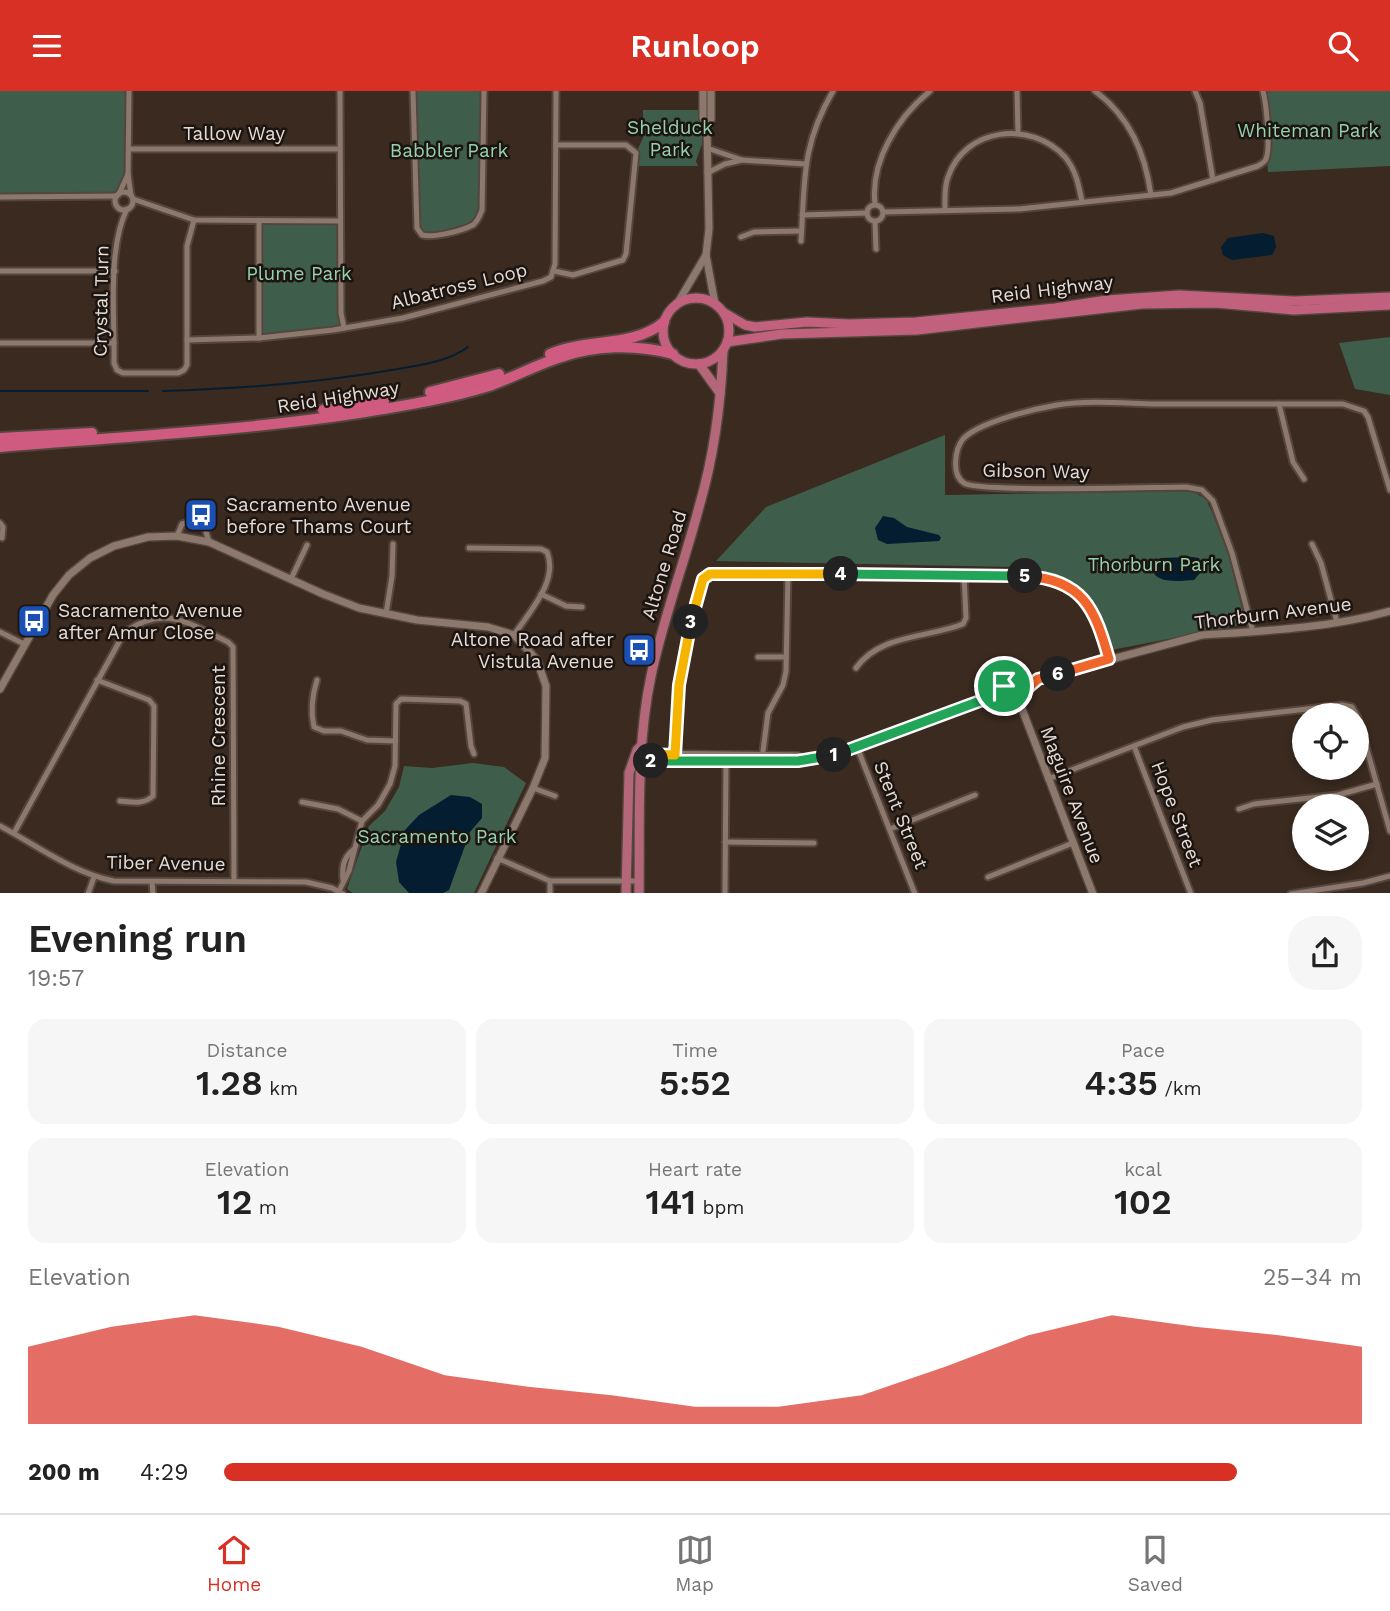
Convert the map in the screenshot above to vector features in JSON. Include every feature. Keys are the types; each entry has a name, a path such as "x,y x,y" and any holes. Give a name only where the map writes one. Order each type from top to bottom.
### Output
{"highway":[{"name":"Reid Highway","path":"723,312 745,325 755,327 807,322 916,322 1107,300 1179,295 1294,301 1390,297"},
{"path":"693,298 705,299 723,312 729,328 725,346 715,358 699,363 687,363 673,354 664,339 664,322 677,304 693,298"},
{"name":"Reid Highway","path":"725,346 782,334 917,330 1142,304 1215,303 1294,310 1390,305"},
{"name":"Reid Highway","path":"0,438 176,427 286,416 384,401 488,378 565,348 637,338 654,331 664,322"},
{"name":"Reid Highway","path":"0,447 287,423 374,410 470,391 560,357 584,352 640,347 673,354"}],"main road":[{"name":"Altone Road","path":"639,893 641,754 656,654 701,502 717,420 725,346"},
{"path":"699,363 720,393"},
{"name":"Altone Road","path":"626,893 629,773 631,764 641,754"}],"street":[{"path":"129,91 128,174 132,197"},
{"path":"340,91 339,221 341,313 344,328"},
{"path":"413,91 416,215 422,235 432,238 473,225 479,219 482,210 484,91"},
{"name":"Albatross Loop","path":"187,340 259,338 344,328 403,318 543,281 554,271 556,91"},
{"path":"703,91 703,118 707,128 709,229 706,255 715,304"},
{"path":"707,128 711,119 711,91"},
{"path":"801,241 805,164 815,127 833,91"},
{"path":"875,204 877,177 889,141 906,115 930,91"},
{"path":"1017,91 1017,133"},
{"path":"1095,91 1117,111 1137,140 1148,172 1151,195"},
{"path":"1195,91 1200,103 1213,180"},
{"path":"884,212 1019,209 1171,193 1258,166 1266,159 1267,113 1263,91"},
{"path":"945,210 948,177 952,167 974,143 996,134 1017,133 1044,141 1064,156 1077,180 1082,202"},
{"path":"554,271 573,275 623,260 626,254 636,153 626,145 556,145"},
{"path":"707,148 742,160 805,164"},
{"name":"Tallow Way","path":"129,149 340,149"},
{"path":"707,173 725,164 742,160"},
{"path":"123,207 118,195 128,174"},
{"path":"0,197 98,198 124,192 149,206 194,221 339,221"},
{"path":"123,207 132,197"},
{"path":"98,198 123,207 149,206"},
{"path":"875,204 884,212 883,218 876,222"},
{"path":"875,204 869,207 867,213 869,219 876,222"},
{"name":"Crystal Turn","path":"123,207 115,249 114,343 114,363 117,370 123,373 178,373 187,365 187,246 194,221"},
{"path":"802,215 867,213"},
{"path":"258,222 259,338"},
{"path":"876,222 876,249"},
{"path":"741,237 754,232 802,231"},
{"path":"677,304 706,255"},
{"path":"0,271 115,271"},
{"path":"0,343 114,343"},
{"path":"1279,404 1293,462 1304,479"},
{"name":"Gibson Way","path":"1253,632 1232,552 1219,516 1213,501 1202,491 1186,487 979,487 963,483 958,477 957,453 960,444 973,432 1012,416 1058,405 1343,404 1364,411 1371,425 1390,490"},
{"path":"177,536 183,524 197,522 204,525 208,542"},
{"path":"0,523 3,527 2,538"},
{"path":"0,689 53,594 69,575 90,558 114,546 148,537 177,536 208,542 359,608 417,620 488,627 514,635 537,660 546,686 545,758 481,893"},
{"path":"386,614 392,576 393,544"},
{"path":"1311,544 1321,563 1337,622"},
{"path":"291,579 307,545"},
{"path":"469,548 541,549 547,552 551,568 541,594 514,635"},
{"path":"762,759 768,713 783,685 788,573"},
{"path":"675,758 679,685 688,632 703,579 710,574 1041,577 1056,581 1080,596 1096,617 1109,659"},
{"path":"856,668 863,658 878,648 963,624 966,618 964,575"},
{"path":"541,594 566,606 582,607"},
{"name":"Thorburn Avenue","path":"1017,682 1038,679 1202,635 1337,622 1390,611"},
{"name":"Rhine Crescent","path":"14,833 124,633 139,622 156,617 180,619 233,647 234,880"},
{"path":"0,632 24,644"},
{"path":"758,657 786,657"},
{"name":"Thorburn Avenue","path":"1015,696 1038,679"},
{"path":"97,680 149,700 154,706 153,796 139,803 120,801"},
{"path":"317,680 312,696 314,727 324,731 341,731 367,740 395,741"},
{"path":"641,754 675,758 823,758 988,698 1015,696 1022,688 1017,682 1010,681 988,698"},
{"path":"1004,686 1004,691 1015,696"},
{"name":"Maguire Avenue","path":"1015,696 1093,893"},
{"path":"341,892 342,868 347,855 353,850 362,821 378,805 390,784 395,766 396,704 401,699 460,701 466,704 474,754"},
{"path":"1048,779 1183,727 1212,720 1352,706 1358,718 1390,827"},
{"name":"Hope Street","path":"1134,746 1191,893"},
{"name":"Stent Street","path":"857,747 915,893"},
{"path":"725,893 726,758"},
{"path":"1239,809 1254,804 1338,795 1377,784"},
{"path":"533,788 555,796"},
{"path":"890,829 975,795"},
{"path":"302,802 338,809 362,821"},
{"name":"Tiber Avenue","path":"0,826 94,877 114,881 306,882 341,892"},
{"path":"725,842 814,843"},
{"path":"988,877 1073,843"},
{"path":"497,858 550,881 639,881"},
{"path":"1298,893 1390,876"},
{"path":"88,893 94,877"},
{"path":"550,881 550,893"},
{"path":"152,882 153,893"}],"green space":[{"path":"0,91 129,91 128,174 119,194 0,197"},
{"name":"Babbler Park","path":"413,91 484,91 482,210 473,225 432,238 422,235 417,228"},
{"name":"Whiteman Park","path":"1263,91 1390,91 1390,166 1268,172"},
{"name":"Shelduck Park","path":"643,110 702,110 702,144 696,161 698,166 635,166 636,153 643,138"},
{"name":"Plume Park","path":"339,221 344,328 259,338 259,222"},
{"path":"1390,337 1390,395 1355,389 1339,343"},
{"name":"Thorburn Park","path":"945,435 945,495 1192,491 1206,499 1228,553 1246,624 1111,650 1097,612 1080,590 1069,582 1016,567 716,561 766,507"},
{"name":"Sacramento Park","path":"473,763 504,767 526,783 474,893 353,893 347,889 369,826 385,811 399,787 404,766 432,768"}],"water":[{"path":"1263,233 1274,236 1276,247 1272,255 1232,260 1223,255 1221,247 1228,238"},
{"path":"883,516 941,538 939,541 887,544 878,540 875,528"},
{"path":"1161,558 1199,558 1201,572 1194,580 1161,579 1153,571 1152,565"},
{"path":"451,795 470,797 482,804 482,818 470,832 449,890 443,893 409,893 399,882 396,862 405,830 419,815"}],"waterway":[{"path":"163,391 278,385 363,375 432,363 468,347"},
{"path":"0,391 148,391"}],"place":[{"name":"Sacramento Avenue before Thams Court","path":"201,515"},
{"name":"Sacramento Avenue after Amur Close","path":"34,621"},
{"name":"Altone Road after Vistula Avenue","path":"639,650"}],"route":[{"path":"710,574 1028,576 1056,581 1071,589 1096,617 1109,659 1038,679 1013,699 1007,697 1004,686 988,698 833,756 762,762 642,761 642,754 675,755 679,685 688,632 703,579 710,574"}]}
